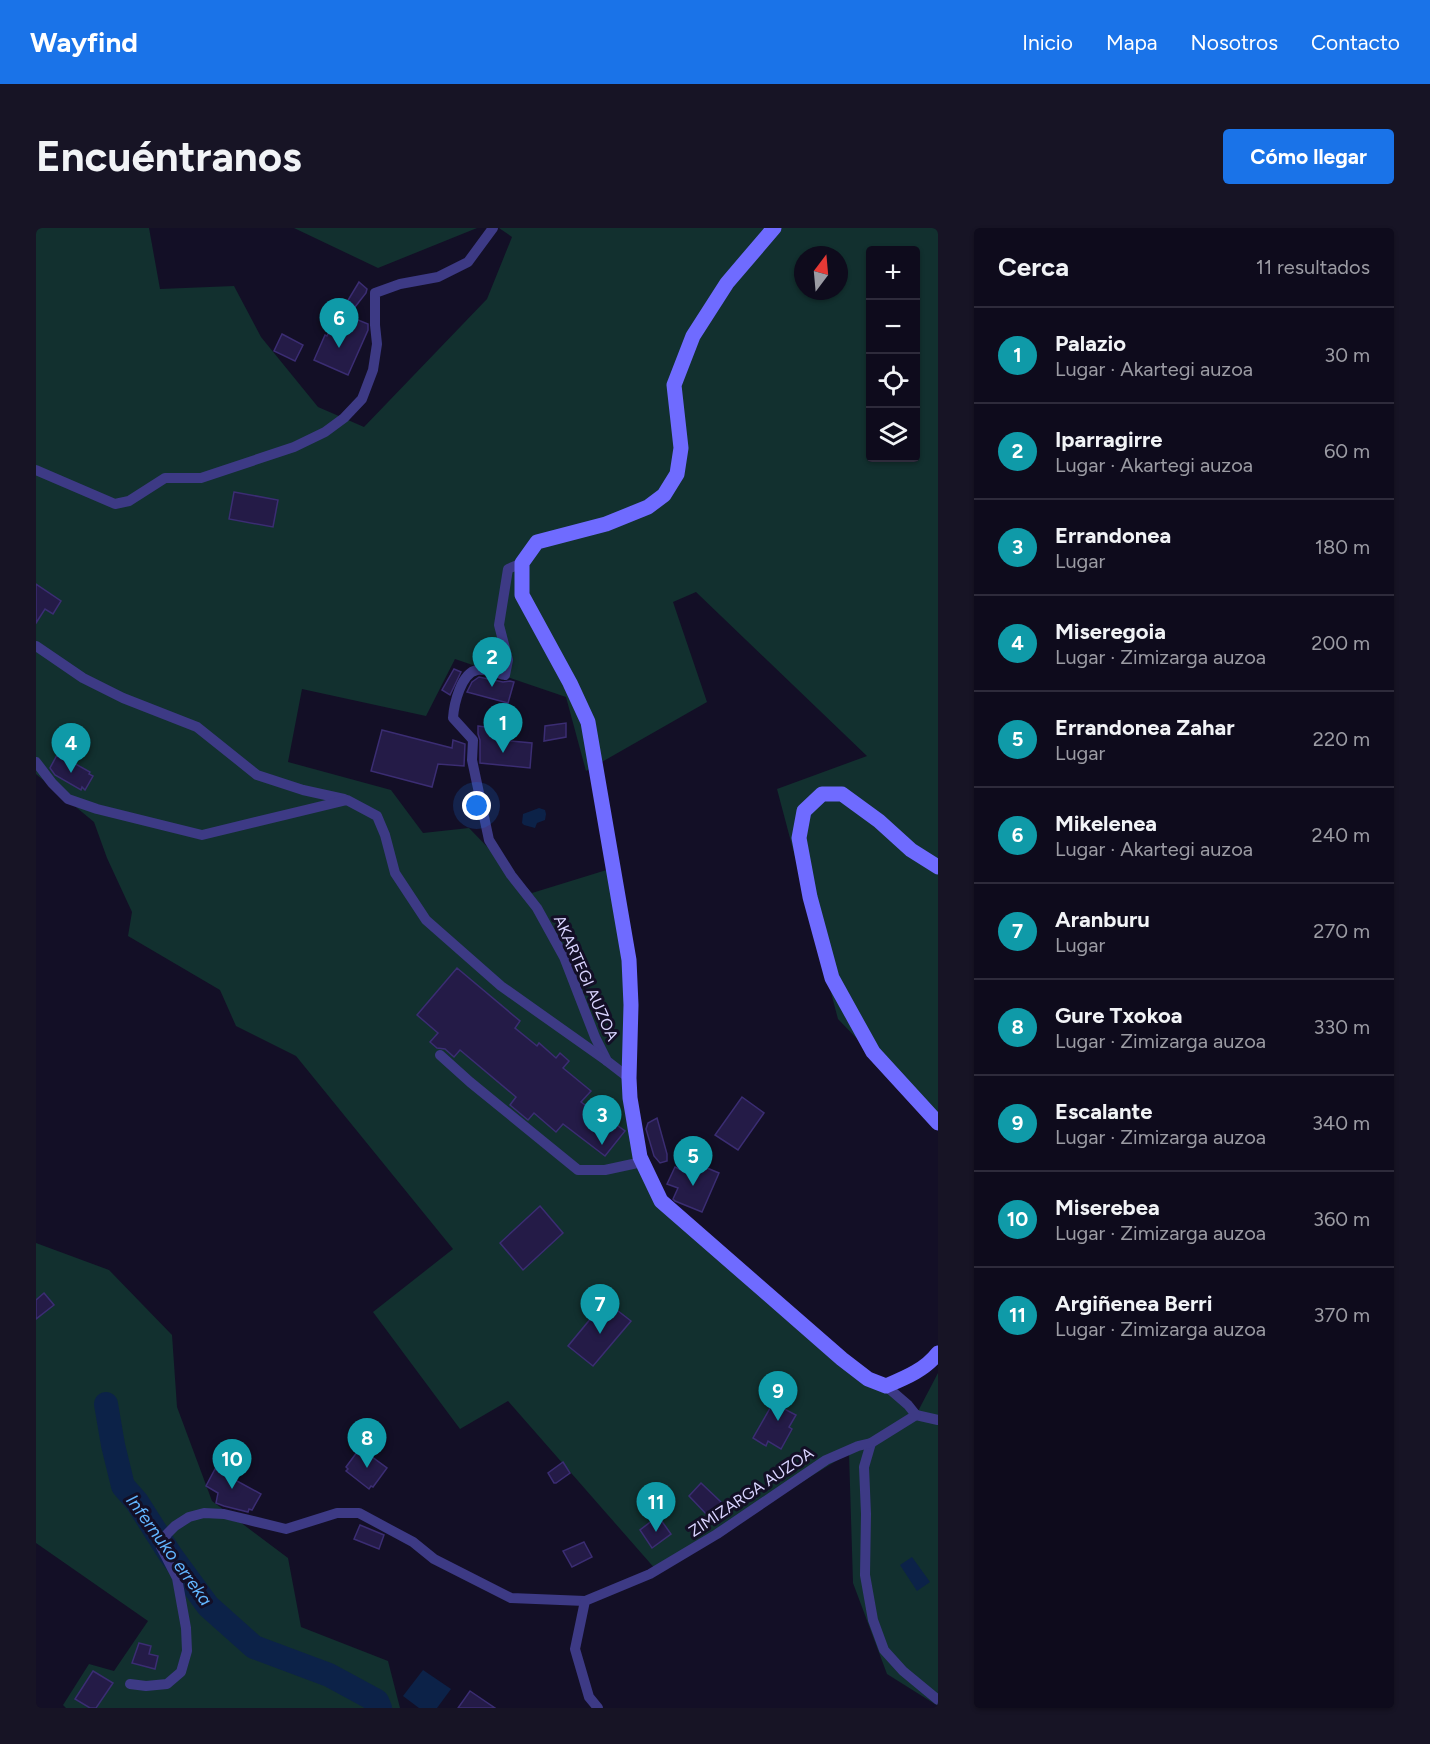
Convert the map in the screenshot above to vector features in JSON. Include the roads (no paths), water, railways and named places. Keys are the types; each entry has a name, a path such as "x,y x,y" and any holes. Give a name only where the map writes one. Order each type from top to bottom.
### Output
{"street":[{"path":"36,470 115,504 129,501 165,478 201,478 294,447 326,432 344,418 362,399 373,370 377,344 375,293 400,284 438,276 468,262 493,228"},
{"path":"774,228 727,283 693,336 674,385 681,448 676,474 664,495 648,507 606,524 537,542 522,563 522,595 570,683 588,722 628,960 631,1005 630,1098 640,1157 661,1201 868,1380 886,1386 916,1415 938,1420"},
{"name":"AKARTEGI AUZOA","path":"522,563 508,569 499,625 507,660 505,675 481,670 469,674 454,705 453,718 473,740 472,760 489,840 537,908 564,957 595,1037 607,1061 629,1078"},
{"path":"36,645 83,678 123,698 197,727 257,775 303,790 347,800 377,816 385,835 395,873 426,920 501,986 607,1061"},
{"path":"36,762 68,799 97,809 202,835 347,800"},
{"path":"938,867 911,850 879,821 842,794 822,794 804,811 799,838 810,897 832,978 873,1052 938,1123"},
{"path":"440,1055 579,1170 605,1170 642,1162"},
{"path":"886,1386 911,1376 938,1353"},
{"name":"ZIMIZARGA AUZOA","path":"130,1684 146,1686 167,1684 181,1672 187,1651 186,1628 177,1578 161,1547 167,1534 189,1517 204,1513 224,1514 286,1528 337,1513 359,1513 413,1542 434,1559 511,1598 585,1602 651,1574 717,1534 826,1460 871,1443 916,1415"},
{"path":"871,1443 864,1467 865,1575 873,1620 884,1650 903,1671 938,1700"},
{"path":"585,1602 575,1649 589,1697 598,1708"}],"water":[{"path":"539,808 545,810 545,820 537,823 535,828 522,823 523,814"},
{"path":"912,1557 930,1582 917,1591 900,1565"},
{"path":"423,1670 451,1689 437,1708 419,1708 403,1696"}],"waterway":[{"name":"Infernuko erreka","path":"106,1404 123,1486 137,1502 170,1554 208,1606 254,1647 329,1675 377,1701 380,1708"}],"place":[{"name":"Mikelenea","path":"339,348"},
{"name":"Iparragirre","path":"492,687"},
{"name":"Palazio","path":"503,753"},
{"name":"Miseregoia","path":"71,773"},
{"name":"Errandonea","path":"602,1145"},
{"name":"Errandonea Zahar","path":"693,1186"},
{"name":"Aranburu","path":"600,1334"},
{"name":"Escalante","path":"778,1421"},
{"name":"Gure Txokoa","path":"367,1468"},
{"name":"Miserebea","path":"232,1489"},
{"name":"Argiñenea Berri","path":"656,1532"}]}
